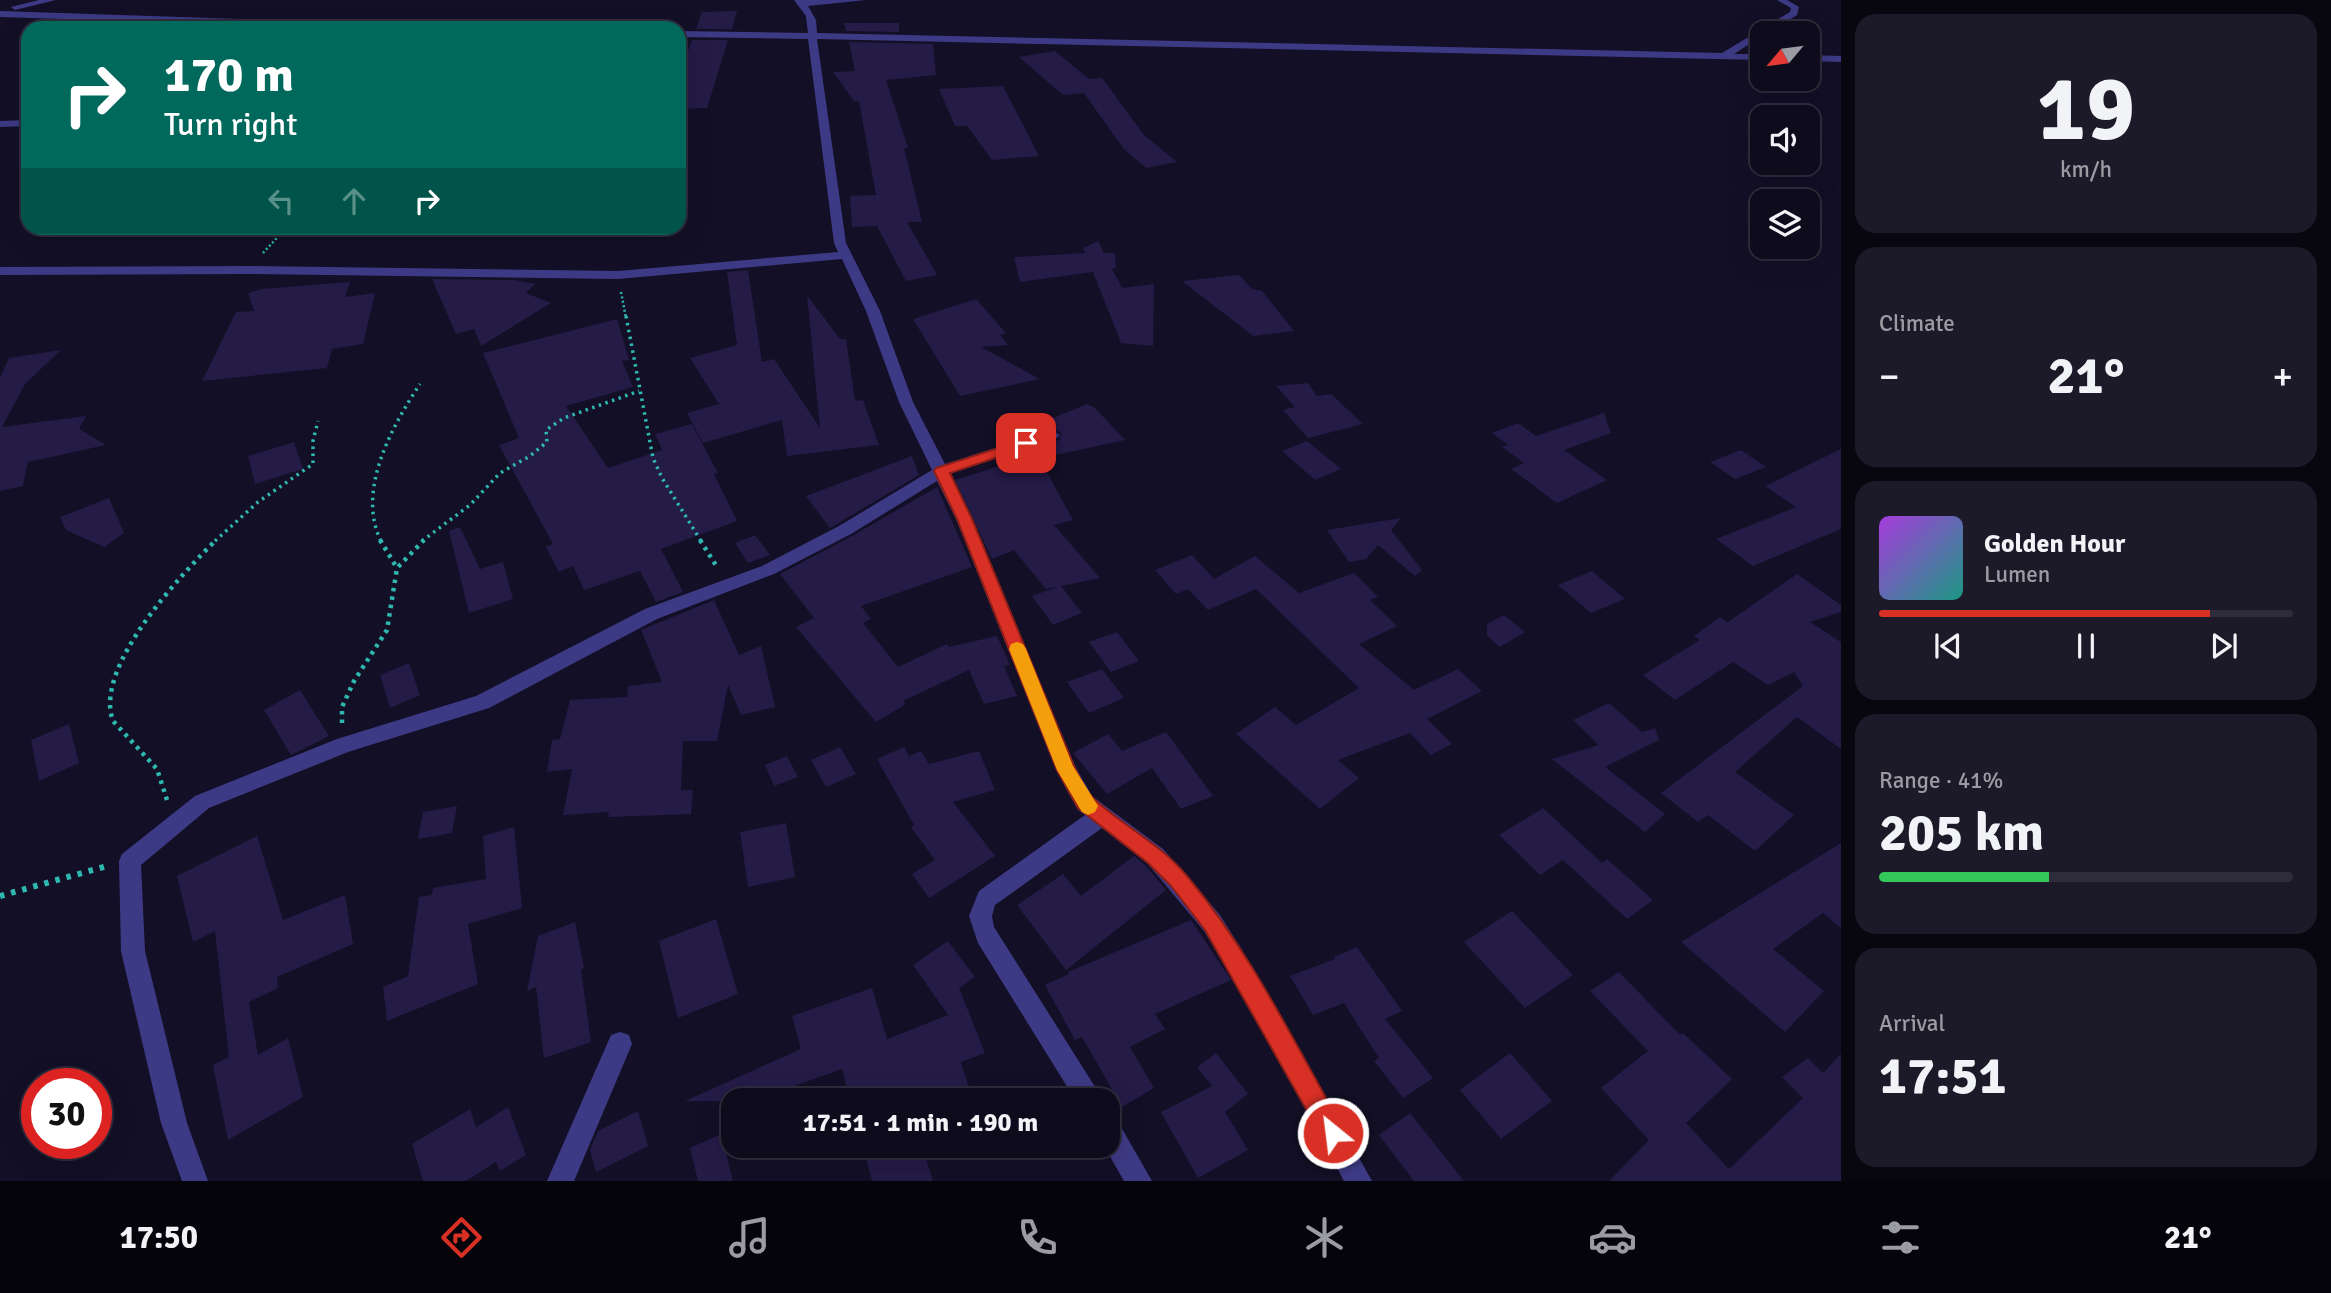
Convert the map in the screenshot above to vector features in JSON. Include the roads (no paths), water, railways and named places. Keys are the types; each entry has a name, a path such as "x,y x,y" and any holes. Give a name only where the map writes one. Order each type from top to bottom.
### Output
{"street":[{"path":"0,11 52,0"},
{"path":"800,2 862,0"},
{"path":"1724,56 1794,13 1795,7 1781,0"},
{"path":"800,2 812,19 822,125 840,243 873,311 906,402 964,519 1066,770 1084,803 1155,856 1212,923 1247,979 1359,1181"},
{"path":"0,11 248,21"},
{"path":"686,34 1750,57"},
{"path":"1820,58 1841,59"},
{"path":"0,124 21,123"},
{"path":"0,271 248,270 618,275 845,255"},
{"path":"195,1181 174,1123 133,951 130,861 202,802 344,745 482,702 651,614 768,570 845,530 941,471 1052,435"},
{"path":"1083,1088 986,935 980,921 980,909 996,890 1100,817"},
{"path":"560,1181 620,1044"},
{"path":"1120,1149 1139,1181"}]}
